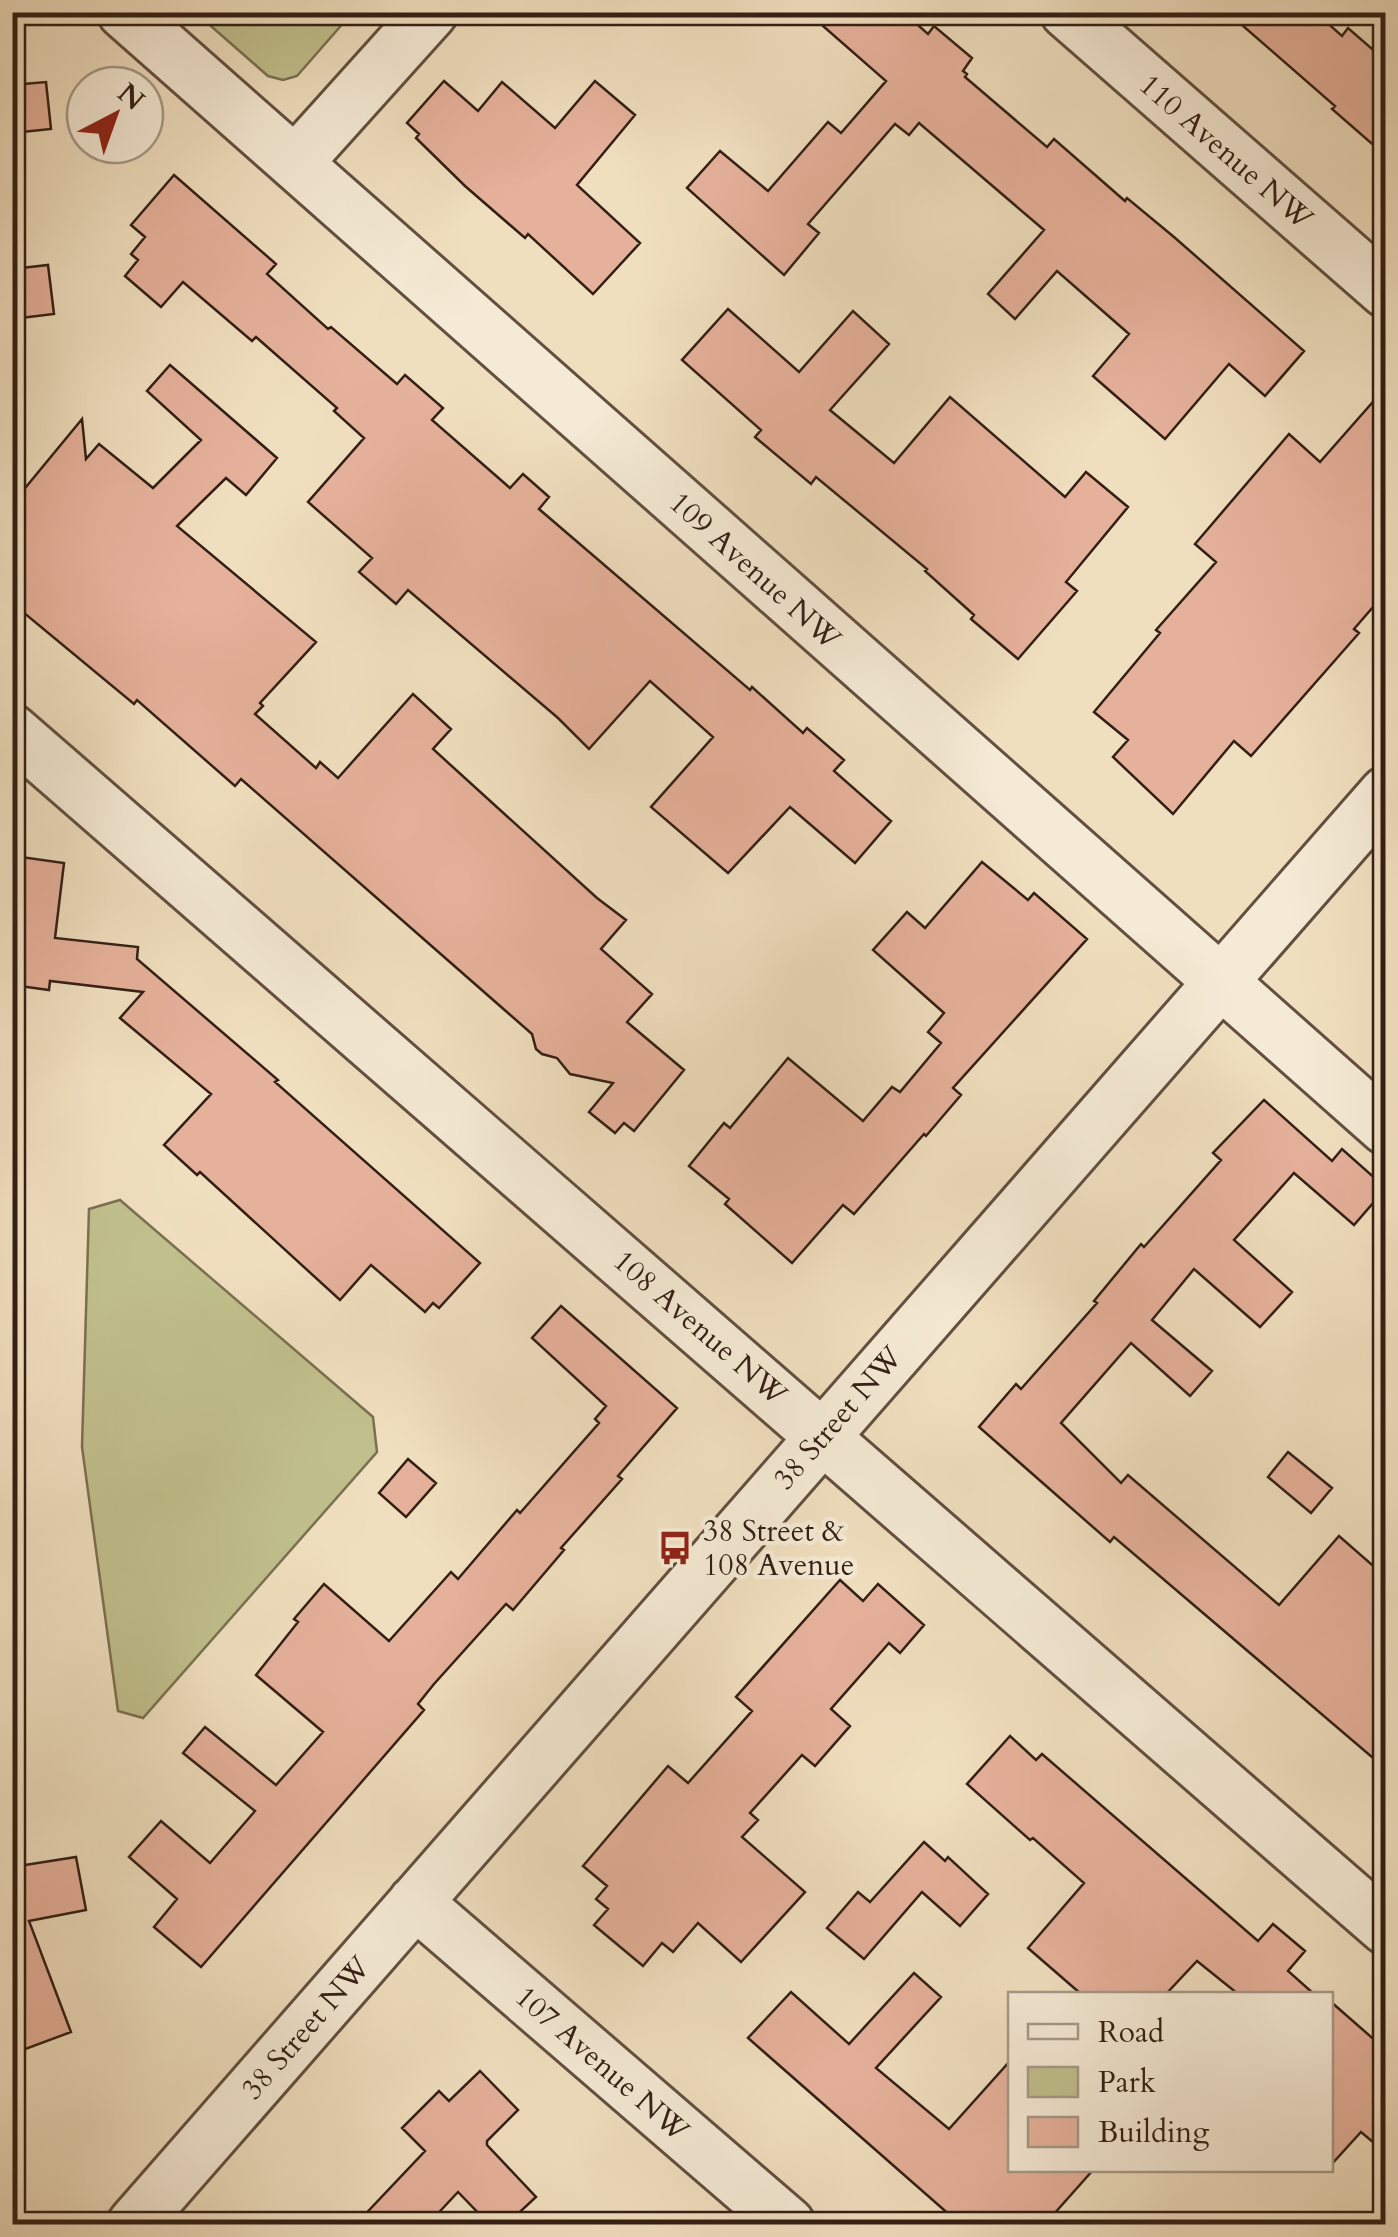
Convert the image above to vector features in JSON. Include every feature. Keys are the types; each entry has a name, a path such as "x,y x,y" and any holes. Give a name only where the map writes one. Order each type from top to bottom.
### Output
{"street":[{"name":"109 Avenue NW","path":"124,12 1386,1128"},
{"path":"297,161 431,12"},
{"name":"110 Avenue NW","path":"1067,12 1386,292"},
{"name":"108 Avenue NW","path":"12,731 822,1436 1055,1644 1386,1928"},
{"name":"38 Street NW","path":"134,2224 1386,793"},
{"name":"107 Avenue NW","path":"416,1902 788,2224"}],"green space":[{"path":"196,13 352,13 297,76 283,80 268,76"},
{"path":"120,1200 373,1417 377,1452 143,1718 118,1711 82,1447 89,1209"}],"building":[{"path":"807,12 903,12 928,34 934,26 972,58 963,71 965,77 1047,147 1054,139 1125,201 1127,198 1304,351 1265,396 1229,364 1165,439 1093,376 1129,334 1057,271 1015,319 988,294 1044,230 919,123 909,135 895,124 808,224 819,233 784,275 687,188 720,151 768,191 828,122 841,133 886,81"},
{"path":"1227,12 1315,12 1342,36 1348,28 1386,61 1386,156 1332,109 1335,106"},
{"path":"444,81 478,111 502,82 555,128 595,81 635,115 577,185 640,243 593,294 528,234 525,238 465,186 416,138 419,134 407,123"},
{"path":"46,82 51,129 12,133 12,85"},
{"path":"174,175 276,264 267,274 328,329 331,327 397,384 405,375 443,408 432,420 510,488 523,474 549,497 539,509 750,690 752,687 803,733 807,728 844,760 834,771 891,821 855,863 790,807 728,873 651,807 713,737 650,681 589,749 408,590 396,604 359,572 372,558 308,502 364,438 334,411 337,408 256,337 252,341 183,282 161,307 125,276 138,260 131,254 145,237 131,225"},
{"path":"48,265 54,314 12,319 12,269"},
{"path":"728,309 799,372 853,311 889,344 830,410 894,463 950,397 1065,497 1086,472 1128,507 1066,582 1077,591 1018,659 971,619 974,615 927,569 816,477 811,484 755,437 761,430 682,360"},
{"path":"170,365 277,458 246,495 226,478 177,526 316,642 260,703 263,706 255,714 316,768 320,762 338,778 413,694 451,729 433,749 626,920 601,949 652,994 627,1022 684,1070 634,1131 624,1123 615,1133 589,1112 613,1083 570,1074 557,1058 542,1054 536,1049 532,1034 241,779 235,786 137,700 134,704 12,603 12,504 82,419 86,459 99,444 153,488 201,440 147,391"},
{"path":"1386,387 1386,592 1354,629 1359,633 1251,756 1234,741 1173,814 1113,757 1128,740 1094,712 1160,633 1156,630 1216,562 1195,544 1289,434 1320,462"},
{"path":"21,857 64,863 55,938 138,947 137,959 480,1263 439,1308 433,1303 425,1312 371,1265 340,1300 200,1172 197,1175 164,1145 211,1094 120,1018 143,992 50,981 49,990 12,985 12,924"},
{"path":"982,862 1028,900 1034,893 1087,939 953,1088 961,1095 926,1136 854,1214 843,1205 792,1263 725,1204 729,1199 689,1166 724,1123 730,1128 788,1058 863,1121 892,1087 900,1092 941,1043 928,1032 944,1013 873,950 907,912 925,928"},
{"path":"1264,1100 1332,1161 1342,1149 1386,1188 1354,1225 1294,1173 1234,1240 1292,1292 1260,1327 1194,1269 1152,1320 1212,1371 1190,1396 1131,1343 1061,1423 1121,1483 1128,1475 1279,1605 1339,1536 1386,1577 1386,1769 1114,1537 1110,1542 979,1427 1016,1384 1021,1389 1097,1303 1094,1301 1141,1244 1144,1247 1221,1160 1213,1153"},
{"path":"561,1306 677,1408 513,1610 506,1604 434,1684 418,1704 424,1710 201,1967 154,1927 177,1899 129,1857 161,1821 210,1863 255,1811 183,1753 205,1727 276,1785 323,1732 256,1675 298,1622 294,1619 324,1584 389,1641 451,1572 458,1579 599,1423 595,1419 606,1406 532,1338"},
{"path":"1288,1452 1332,1488 1311,1513 1268,1477"},
{"path":"408,1459 436,1483 406,1517 379,1493"},
{"path":"840,1580 863,1601 878,1584 924,1625 900,1653 889,1643 831,1709 850,1726 815,1766 802,1755 750,1813 758,1820 742,1837 805,1892 741,1962 698,1923 673,1952 662,1943 643,1966 594,1925 608,1909 596,1899 607,1886 583,1866 668,1766 688,1783 752,1711 736,1697"},
{"path":"1010,1736 1036,1760 1042,1754 1258,1941 1273,1924 1305,1951 1288,1971 1312,1992 1236,1992 1197,1961 1168,1992 1079,1992 1028,1948 1084,1883 967,1784"},
{"path":"924,1842 945,1861 948,1857 988,1894 960,1926 922,1892 864,1959 827,1928 858,1892 870,1902"},
{"path":"76,1857 86,1910 29,1921 71,2032 12,2054 12,1867"},
{"path":"914,1973 941,1997 876,2068 949,2129 1008,2063 1008,2172 1091,2172 1045,2224 960,2224 748,2038 791,1992 849,2044"},
{"path":"1333,2004 1386,2050 1386,2153 1361,2132 1333,2163"},
{"path":"480,2071 518,2110 487,2145 536,2197 507,2224 489,2224 458,2192 428,2224 356,2224 425,2151 402,2128 439,2091 449,2101"}],"place":[{"name":"38 Street & 108 Avenue","path":"675,1548"}]}
